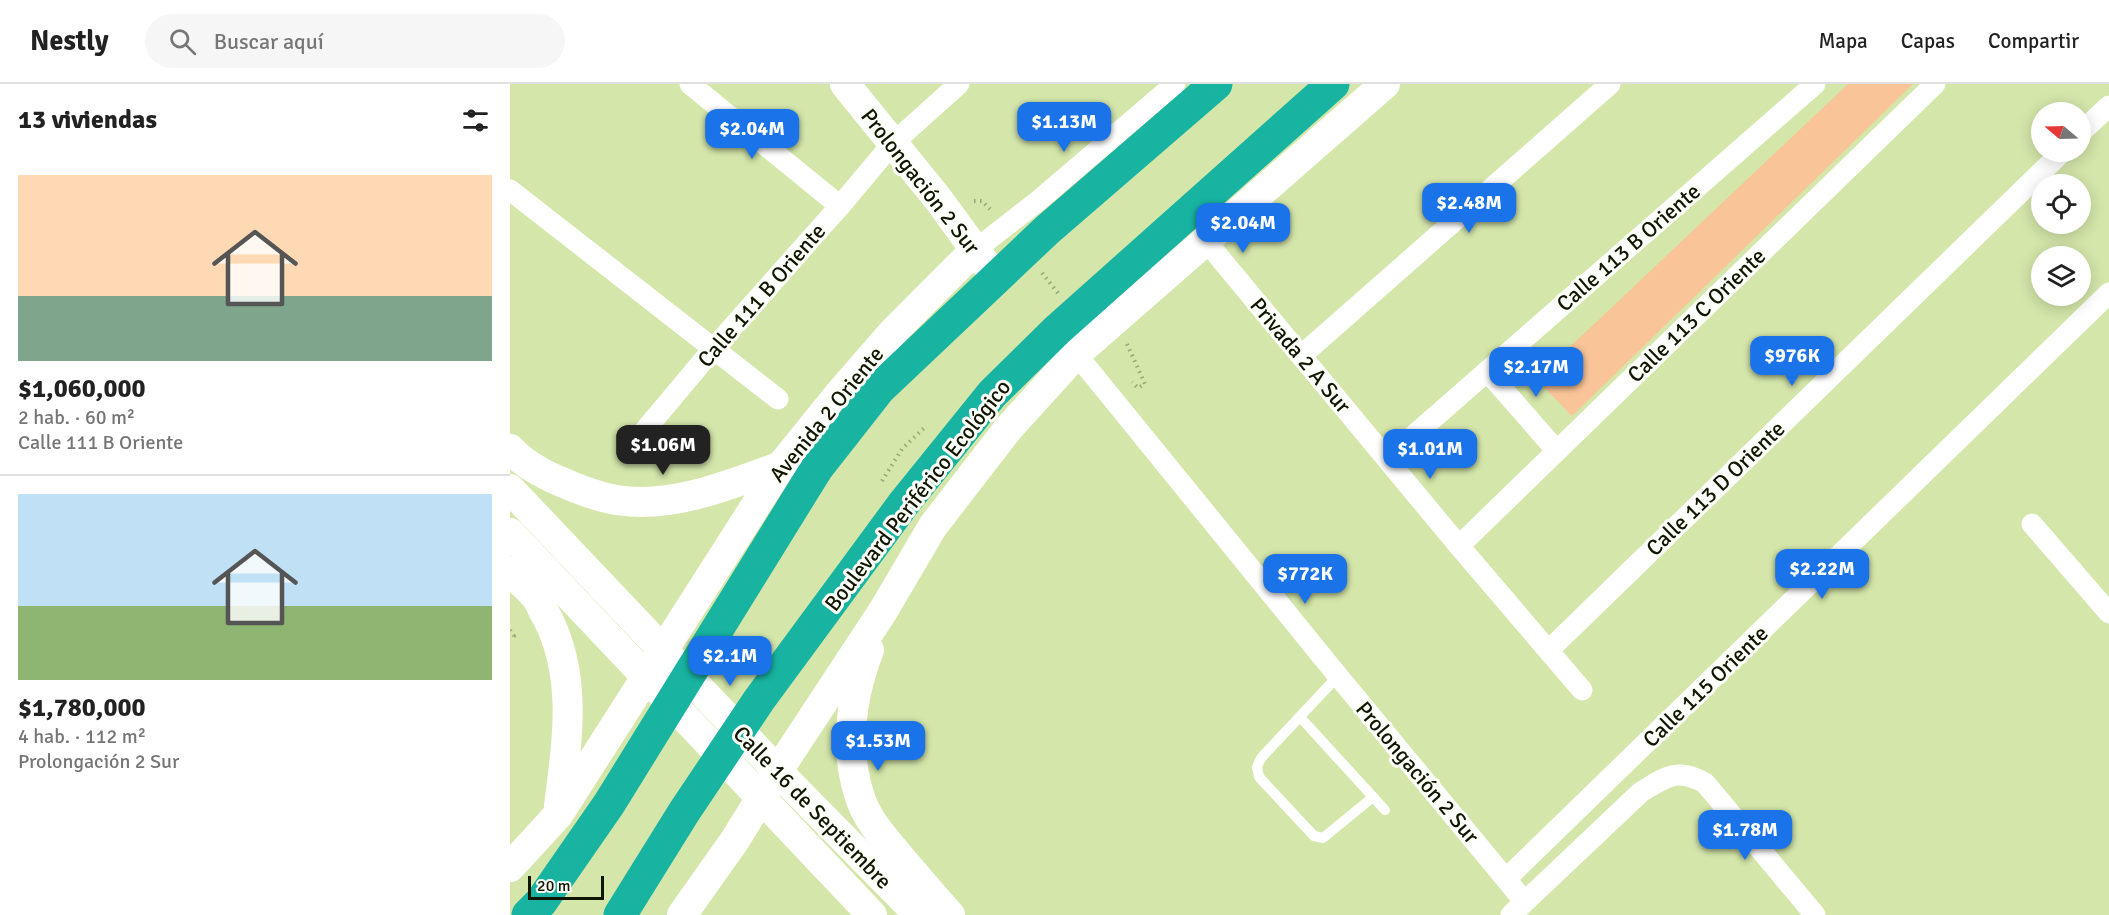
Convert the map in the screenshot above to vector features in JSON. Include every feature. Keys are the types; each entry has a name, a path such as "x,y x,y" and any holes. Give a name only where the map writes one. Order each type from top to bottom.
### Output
{"highway":[{"path":"528,915 541,902 609,804 817,468 879,389 1047,230 1216,84"},
{"name":"Boulevard Periférico Ecológico","path":"620,915 684,812 759,700 897,512 992,394 1067,342 1333,84"}],"street":[{"path":"690,84 840,206"},
{"name":"Prolongación 2 Sur","path":"845,84 938,199 997,279"},
{"name":"Calle 111 B Oriente","path":"630,448 892,144 959,84"},
{"name":"Avenida 2 Oriente","path":"510,867 558,815 781,466 840,393 893,332 975,250 1047,194 1175,84"},
{"path":"682,915 735,840 883,611 933,526 1008,429 1067,342 1147,294 1205,240 1385,84"},
{"path":"1302,355 1610,84"},
{"name":"Calle 113 B Oriente","path":"1388,458 1815,84"},
{"name":"Calle 113 C Oriente","path":"1459,546 1935,84"},
{"path":"2091,123 2109,106"},
{"name":"Calle 113 D Oriente","path":"1549,650 2052,162"},
{"path":"510,190 778,399"},
{"name":"Privada 2 A Sur","path":"1205,240 1459,546 1582,690"},
{"name":"Calle 115 Oriente","path":"1507,878 2109,293"},
{"name":"Prolongación 2 Sur","path":"1067,342 1338,676 1507,878 1518,908 1641,792 1677,773 1692,776 1705,783 1815,915"},
{"path":"1487,371 1556,450"},
{"path":"510,449 543,474 576,488 616,500 646,501 676,498 718,489 781,466"},
{"name":"Calle 16 de Septiembre","path":"510,489 789,783 919,915"},
{"path":"2032,524 2109,613"},
{"name":"Calle 16 de Septiembre","path":"510,533 872,915"},
{"path":"510,571 536,597 557,636 566,670 569,703 568,740 558,815"},
{"path":"883,611 852,703 850,726 854,778 863,805 877,829 951,915"}],"lane":[{"path":"1338,676 1261,758 1257,767 1260,777 1314,836 1323,838 1373,797"},
{"path":"1300,717 1385,810"}],"path":[{"path":"1124,375 1138,388 1145,384 1126,345"},
{"path":"510,630 514,636 510,638"}],"shaded area":[{"path":"1848,84 1913,84 1572,416 1536,379"}]}
